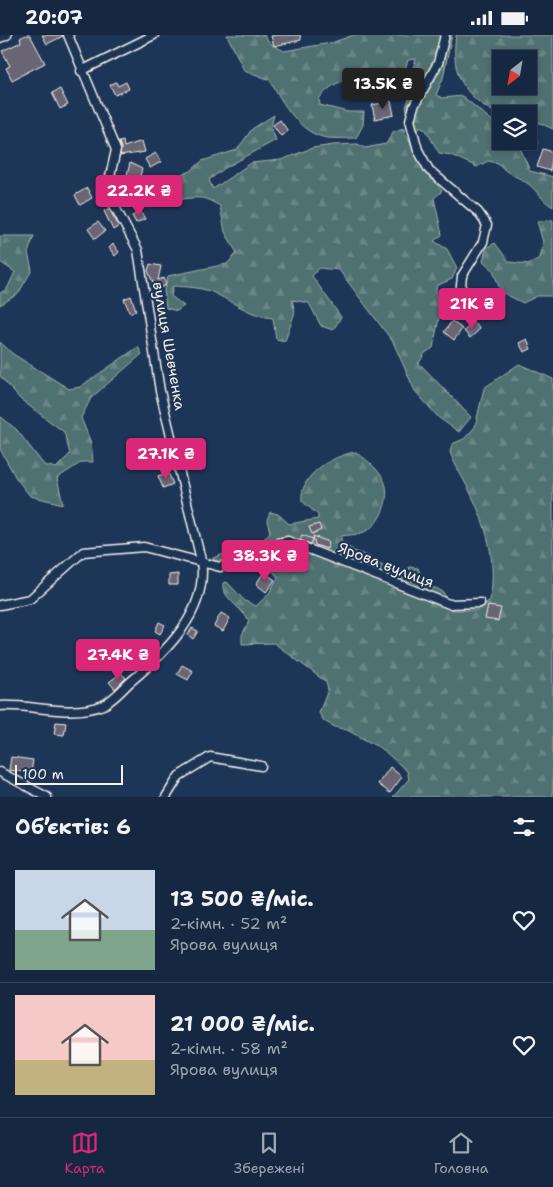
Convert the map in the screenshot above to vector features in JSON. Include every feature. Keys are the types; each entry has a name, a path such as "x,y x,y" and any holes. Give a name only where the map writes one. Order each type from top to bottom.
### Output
{"street":[{"path":"0,39 7,35"},
{"name":"вулиця Шевченка","path":"0,706 77,711 104,705 148,667 186,625 202,584 201,560 160,391 138,250 109,196 108,185 116,151 81,71 68,35"},
{"path":"81,71 154,35"},
{"path":"445,35 438,63 414,106 410,120 418,150 429,170 478,212 488,225 483,242 462,276 459,304"},
{"name":"Ярова вулиця","path":"0,605 30,599 83,552 144,547 201,560 220,567 266,545 288,541 449,604 480,603"},
{"path":"166,797 179,776 210,757 261,766"},
{"path":"0,772 47,797"}],"green space":[{"path":"227,35 264,35 271,44 284,51 331,43 354,35 452,35 443,78 436,95 442,98 462,96 492,121 492,150 521,150 530,171 553,177 553,207 523,180 509,173 498,163 488,161 477,167 451,155 439,153 426,130 420,126 416,135 406,107 412,91 409,80 416,59 408,60 403,78 369,76 346,79 327,90 319,99 320,105 348,112 364,112 363,125 356,138 328,138 318,136 309,131 286,107 270,80 244,70"},
{"path":"456,35 553,35 553,129 537,122 537,105 492,105 492,111 488,109 469,93 458,74 455,62"},
{"path":"274,115 271,127 276,140 225,168 209,180 213,189 251,163 281,160 312,148 358,144 365,148 386,144 393,132 403,128 426,172 442,191 434,198 442,235 434,241 447,249 457,268 452,279 436,286 437,305 440,313 433,348 425,353 419,363 471,417 459,432 439,418 415,391 393,342 339,270 319,268 312,276 341,317 333,330 321,326 309,303 292,300 295,312 285,341 276,339 273,318 257,315 206,290 173,286 171,296 184,306 177,311 166,308 164,290 168,276 227,264 237,253 225,232 220,206 209,200 195,198 142,205 139,190 147,180 167,181 191,171 202,161 237,150 252,129"},
{"path":"553,220 553,296 537,296 523,303 501,292 493,270 483,261 486,248 495,243 509,262 528,264 540,258 543,242 537,221"},
{"path":"0,236 34,236 28,253 32,270 18,294 0,305 0,293 7,289 15,272 0,262"},
{"path":"0,342 13,354 69,389 80,387 138,347 142,354 91,398 81,418 91,443 93,462 82,462 57,478 63,504 30,496 16,478 0,449 0,416 17,430 44,465 56,468 70,454 64,432 20,399 0,376"},
{"path":"519,364 553,379 553,797 393,797 409,779 407,771 382,749 347,730 335,727 324,721 319,713 328,690 326,682 274,643 242,644 242,635 249,621 228,598 223,588 223,583 227,582 245,601 256,606 268,595 278,577 264,563 260,562 249,568 228,571 214,562 213,558 264,539 270,532 267,520 270,512 278,514 289,524 318,519 318,515 302,501 302,492 306,483 311,475 327,462 355,452 378,471 384,481 387,492 385,506 379,519 370,529 359,534 341,536 341,540 354,551 370,557 411,582 413,579 409,567 418,568 426,588 436,588 443,592 453,610 477,610 490,600 492,571 489,543 475,503 450,452 452,444 464,439 475,427 484,388"}],"building":[{"path":"30,35 45,63 12,80 6,68 10,66 2,51 21,42 20,38"},
{"path":"42,35 62,35 63,36 47,44"},
{"path":"300,35 301,40 274,46 271,36"},
{"path":"116,82 118,86 126,82 129,89 115,95 110,85"},
{"path":"60,89 68,105 60,109 52,93"},
{"path":"391,101 394,115 375,119 372,105"},
{"path":"280,120 288,131 281,136 273,125"},
{"path":"123,141 124,147 142,141 145,152 120,156 121,148 119,142"},
{"path":"543,149 553,152 550,171 537,167"},
{"path":"156,153 161,162 150,168 145,159"},
{"path":"130,163 142,169 136,190 124,187"},
{"path":"87,188 92,198 80,205 75,195"},
{"path":"109,209 119,226 113,230 104,211"},
{"path":"141,212 145,219 136,223 132,216"},
{"path":"98,222 105,231 95,239 88,229"},
{"path":"113,244 119,252 115,256 109,248"},
{"path":"150,264 161,266 158,280 164,278 166,285 156,290 148,271"},
{"path":"131,296 136,310 130,313 124,299"},
{"path":"452,321 462,329 454,340 444,332"},
{"path":"474,322 480,329 470,338 464,331"},
{"path":"527,339 531,349 524,352 519,343"},
{"path":"168,472 173,484 163,488 158,476"},
{"path":"319,524 321,530 312,534 309,527"},
{"path":"302,535 313,539 311,544 300,540"},
{"path":"313,536 329,542 327,549 315,545"},
{"path":"264,572 275,580 266,592 256,584"},
{"path":"178,574 178,585 169,585 169,575"},
{"path":"488,606 501,608 498,621 485,619"},
{"path":"221,613 230,618 223,631 214,626"},
{"path":"159,622 165,625 160,634 155,631"},
{"path":"192,628 198,631 193,639 188,635"},
{"path":"127,648 136,657 129,664 120,656"},
{"path":"144,649 152,655 145,662 138,657"},
{"path":"182,665 193,671 188,680 177,674"},
{"path":"121,673 126,678 115,689 109,682"},
{"path":"56,722 66,723 64,735 54,734"},
{"path":"11,757 33,760 31,773 9,770"},
{"path":"390,767 402,777 390,793 378,784"}]}
